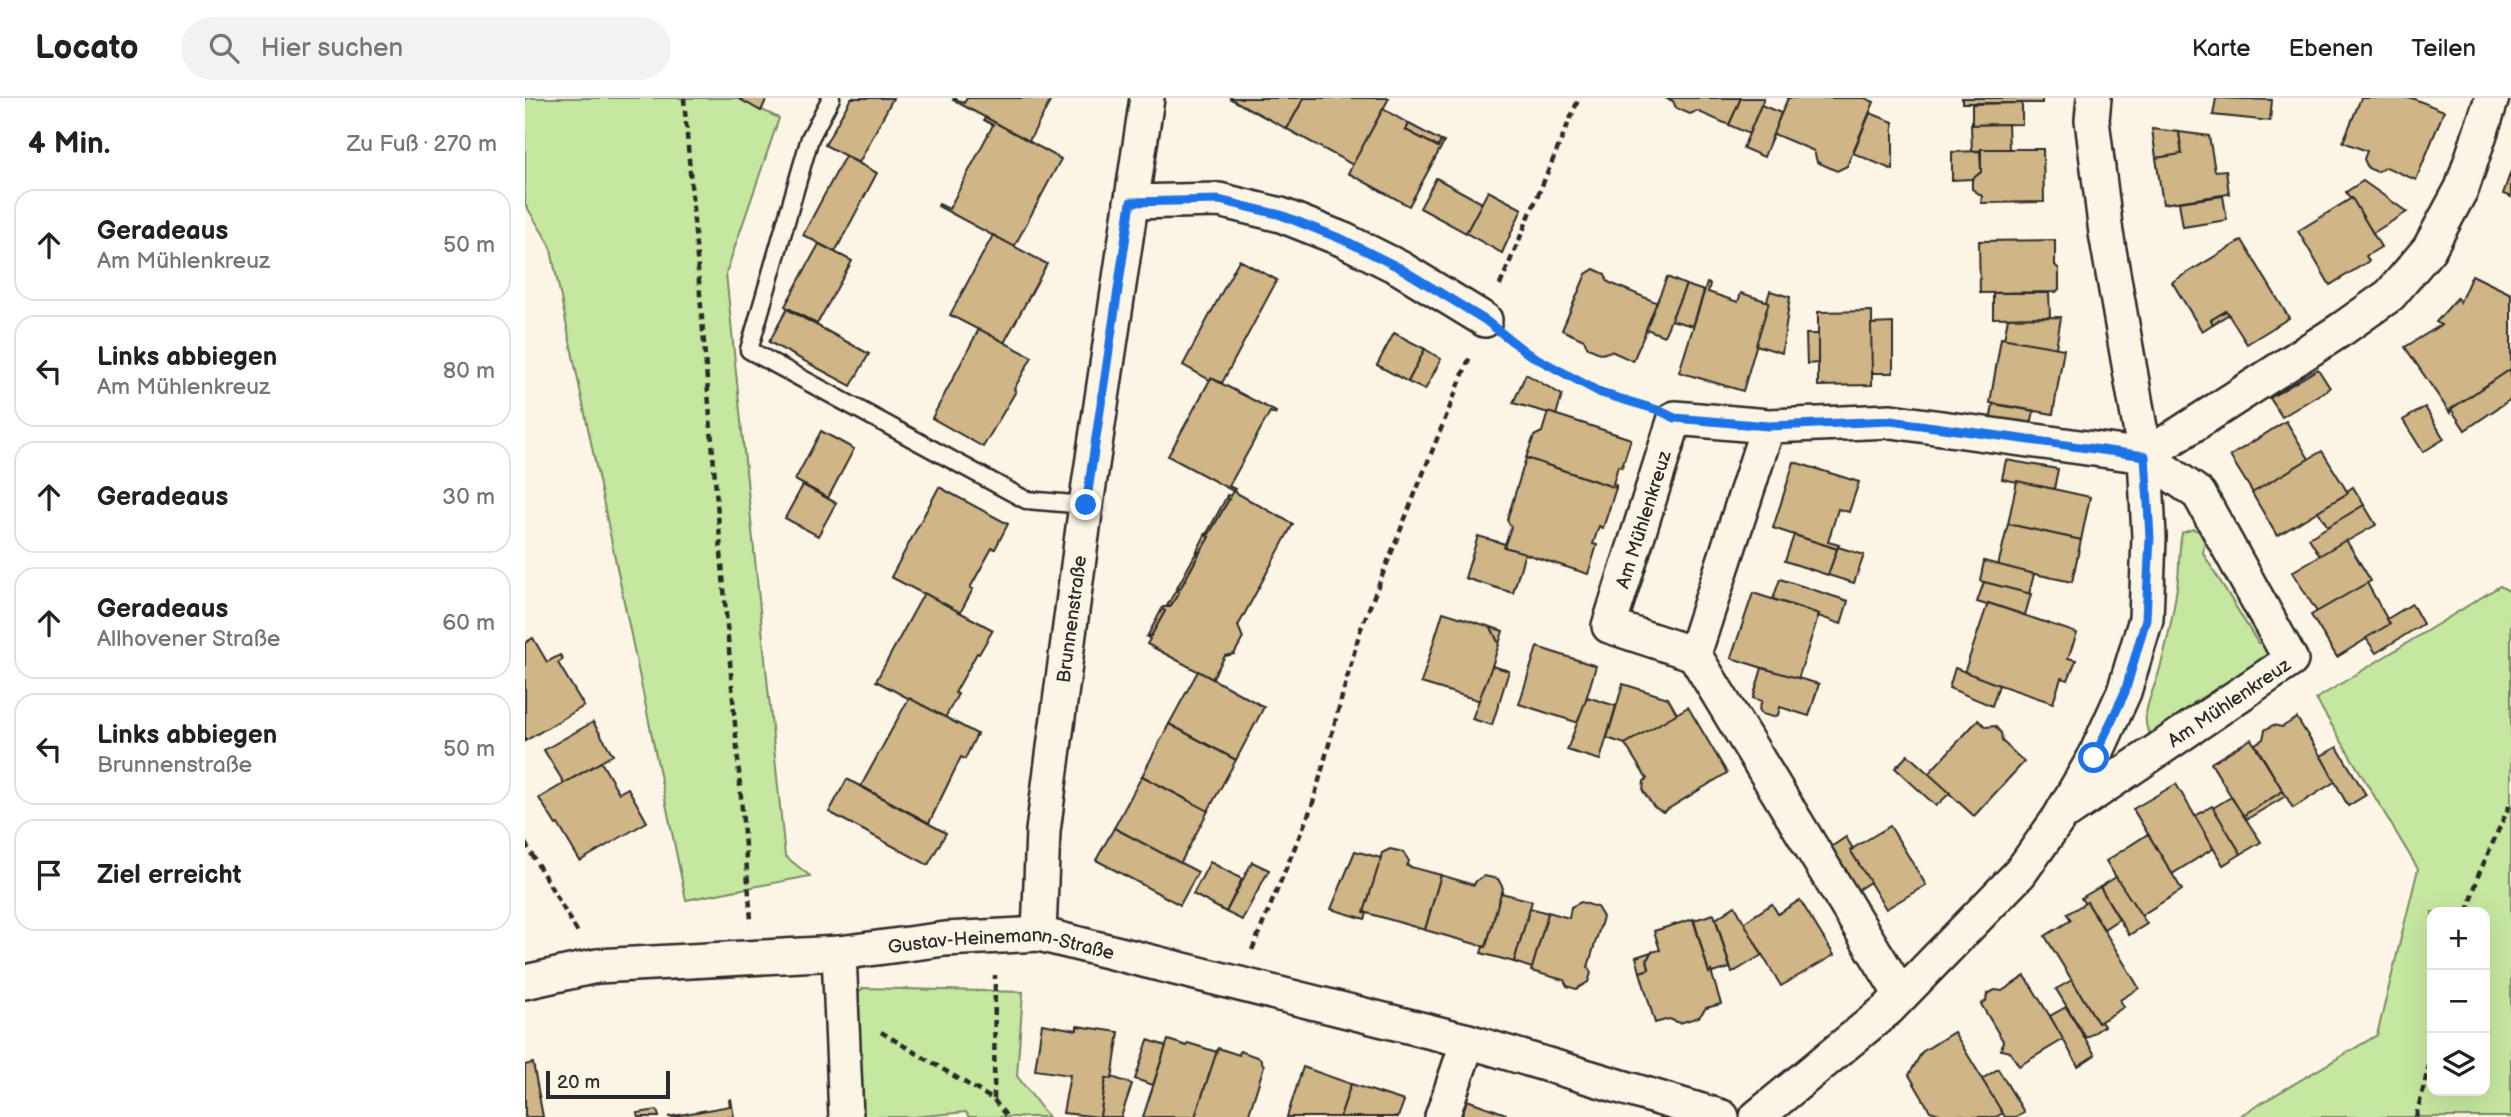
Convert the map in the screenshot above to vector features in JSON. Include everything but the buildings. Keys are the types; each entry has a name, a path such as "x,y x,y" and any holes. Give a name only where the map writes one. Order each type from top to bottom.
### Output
{"street":[{"name":"Brunnenstraße","path":"1039,934 1044,831 1086,505 1147,98"},
{"name":"Am Mühlenkreuz","path":"1757,1117 1901,995 2019,873 2059,818 2094,758 2125,692 2146,619 2150,537 2145,456 2106,233 2092,120 2094,98"},
{"path":"2145,456 2390,295 2429,249 2462,188 2492,98"},
{"path":"1131,202 1219,200 1281,215 1344,240 1400,268 1485,320"},
{"name":"Am Mühlenkreuz","path":"1694,654 1609,626 1675,418 1768,426 1891,421 2145,456 2199,494 2291,660 2059,818"},
{"path":"1768,426 1694,654 1901,995"},
{"name":"Gustav-Heinemann-Straße","path":"525,982 597,966 839,953 945,939 1039,934 1468,1041 1722,1117"},
{"path":"839,953 839,1006 846,1117"},
{"path":"1442,1117 1468,1041"}],"lane":[{"path":"831,98 810,138 749,350 1026,500 1086,505"}],"path":[{"path":"684,98 754,958"},
{"path":"1239,983 1312,806 1360,631 1485,320 1579,98"},
{"path":"1485,320 1527,353 1601,393 1658,410 1675,418"},
{"path":"2469,907 2478,876 2511,802"},
{"path":"525,843 597,966"},
{"path":"994,1100 996,936"},
{"path":"839,1006 994,1100 1007,1117"},
{"path":"2416,1117 2427,1074"}],"green space":[{"path":"525,98 737,98 779,118 726,273 785,856 810,876 686,900 550,245 525,204"},
{"path":"2193,529 2202,532 2205,539 2203,553 2258,643 2271,645 2267,670 2252,666 2193,703 2191,716 2156,736 2149,733 2146,726 2146,711 2172,619 2182,533"},
{"path":"2500,586 2511,592 2511,1117 2238,1117 2377,1035 2418,869 2316,699"},
{"path":"863,988 1023,992 1017,1076 1048,1117 969,1117 966,1112 913,1117 853,1117 847,1004"}],"route":[{"path":"1086,505 1131,202 1219,200 1281,215 1344,240 1400,268 1485,320 1527,353 1601,393 1658,410 1675,418 1768,426 1891,421 2145,456 2150,537 2146,619 2125,692 2094,758"}]}
